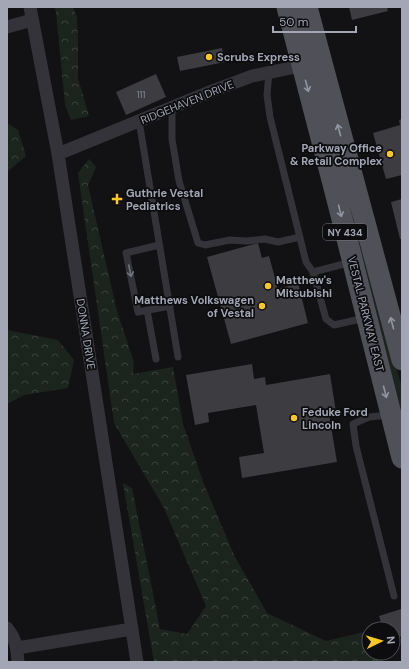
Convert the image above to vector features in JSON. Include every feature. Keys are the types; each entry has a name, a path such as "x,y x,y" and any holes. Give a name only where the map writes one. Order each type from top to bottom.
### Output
{"main road":[{"name":"VESTAL PARKWAY EAST","path":"287,7 311,64 402,360"},
{"name":"VESTAL PARKWAY EAST","path":"307,7 311,64 353,261 402,458"}],"street":[{"name":"DONNA DRIVE","path":"30,7 58,154 137,662"},
{"path":"7,27 32,20"},
{"name":"RIDGEHAVEN DRIVE","path":"58,154 252,76 311,64"},
{"path":"7,628 13,635 17,648 18,662"},
{"path":"17,648 132,629"}],"lane":[{"path":"269,72 267,95 270,117 306,262 313,272 326,319 334,325 367,317"},
{"path":"172,108 172,139 179,181 198,243 205,245 230,240 246,241 265,239 278,242 300,238"},
{"path":"139,121 178,357"},
{"path":"159,246 126,252 138,312 170,306"},
{"path":"313,272 353,261"},
{"path":"147,310 156,359"},
{"path":"391,415 369,417 353,424 356,446 394,596"}],"green space":[{"path":"54,7 73,7 77,17 78,78 89,116 71,120 65,105 56,12"},
{"path":"7,123 18,130 26,156 7,172"},
{"path":"89,159 96,167 88,185 117,311 134,362 133,374 173,367 183,424 204,484 235,557 267,613 326,641 361,633 361,661 384,662 154,662 123,483 132,488 160,629 187,634 206,606 164,508 114,423 78,173"},
{"path":"343,186 361,248 374,279 402,388 402,428"},
{"path":"7,330 58,340 74,360 68,388 24,395 7,404"}],"building":[{"path":"349,7 387,7 388,11 352,20"},
{"path":"222,48 225,62 180,71 177,57"},
{"path":"156,74 166,97 126,115 116,92"},
{"name":"Parkway Office & Retail Complex","path":"402,119 402,175 386,179 373,133 400,125 399,120"},
{"path":"402,199 402,239 400,239 391,202"},
{"name":"Matthews Volkswagen of Vestal","path":"258,243 262,258 269,256 278,289 298,283 308,323 231,344 207,257"},
{"name":"Feduke Ford Lincoln","path":"252,364 254,379 265,377 266,385 330,374 336,412 329,414 337,462 242,478 239,457 264,453 256,405 208,413 209,422 195,425 186,375"},
{"path":"401,609 402,636 401,621 381,621 379,616"}],"place":[{"name":"Scrubs Express","path":"209,57"},
{"name":"Parkway Office & Retail Complex","path":"390,154"},
{"name":"Guthrie Vestal Pediatrics","path":"117,199"},
{"name":"Matthew's Mitsubishi","path":"268,286"},
{"name":"Matthews Volkswagen of Vestal","path":"262,306"},
{"name":"Feduke Ford Lincoln","path":"294,418"}]}
